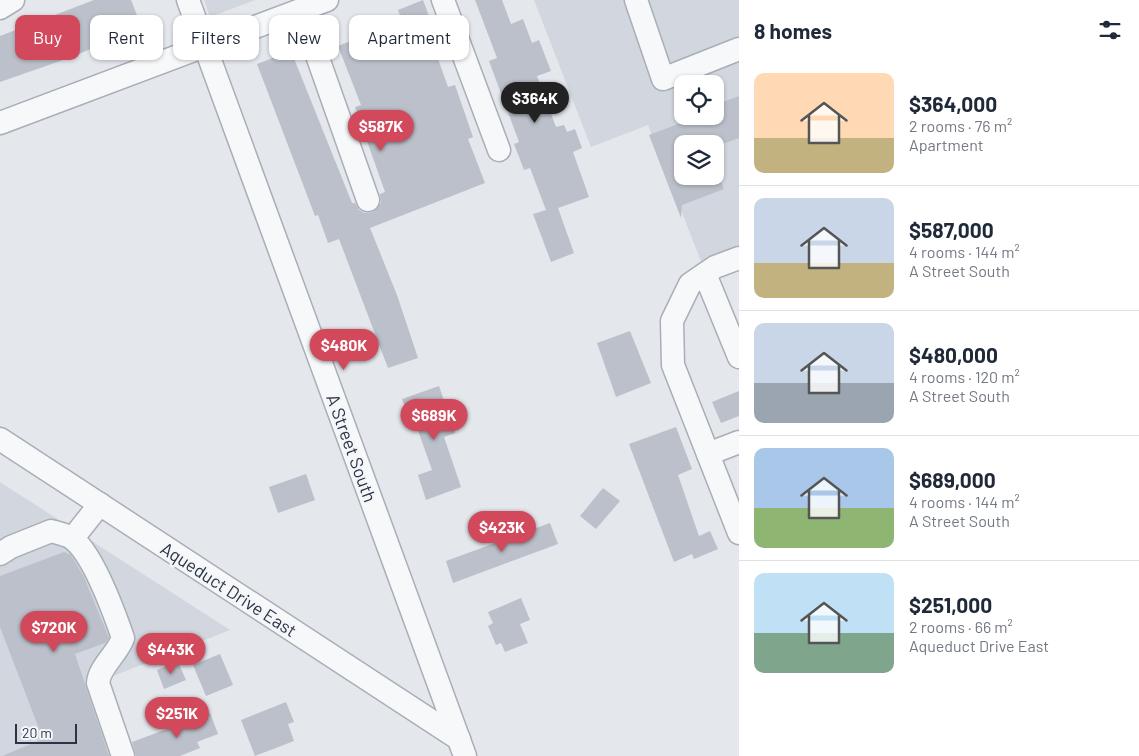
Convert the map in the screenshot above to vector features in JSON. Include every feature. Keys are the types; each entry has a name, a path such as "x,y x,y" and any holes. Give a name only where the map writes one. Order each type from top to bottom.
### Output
{"street":[{"path":"0,8 13,0"},
{"name":"A Street South","path":"188,0 194,15"},
{"path":"259,26 328,0"},
{"path":"443,0 499,150"},
{"path":"636,0 663,79 739,49"},
{"path":"300,10 368,200"},
{"path":"0,123 173,58"},
{"name":"A Street South","path":"210,60 462,748"},
{"path":"739,258 705,274 690,284 672,321 673,365 739,533"},
{"path":"705,274 739,357"},
{"name":"Aqueduct Drive East","path":"0,439 100,504 462,748"},
{"path":"708,454 739,442"},
{"path":"72,538 100,504"},
{"path":"0,554 11,547 51,531 72,538 86,554 112,608 123,638 120,646 98,676 98,683 123,756"}],"shaded area":[{"path":"204,0 255,0 215,15 209,15"},
{"path":"534,0 739,0 739,265 707,277 648,125 591,147"},
{"path":"0,482 230,630 103,680 131,756 0,756"}],"building":[{"path":"94,0 131,0 137,15 90,15 90,49 80,53 80,15 55,15"},
{"path":"423,0 429,15 400,15 398,10"},
{"path":"475,0 502,0 511,24 523,19 532,43 539,40 551,71 537,76 556,127 564,125 567,132 575,129 582,148 573,152 589,197 558,208 574,253 551,262 533,214 546,210 530,168 524,170 514,144 519,142 489,61 497,58"},
{"path":"15,30 15,60 63,60 0,82 0,36"},
{"path":"349,42 349,60 438,60 448,87 455,85 473,137 468,139 485,183 370,228 397,295 418,358 388,368 339,239 328,243 318,215 315,216 257,64 269,59 295,60 352,203 355,203 359,210 365,213 373,212 381,203 380,194 385,192 355,107 361,105 339,46"},
{"path":"739,96 739,138 724,144 724,135 674,135 674,185 722,185 724,189 682,205 681,218 649,135 675,125 724,125 724,102"},
{"path":"630,331 651,383 616,397 597,343"},
{"path":"439,386 455,433 444,437 461,487 426,500 418,475 432,470 415,422 411,423 402,399"},
{"path":"739,391 739,416 721,423 712,402"},
{"path":"676,427 692,469 678,475 699,536 710,531 718,549 694,559 692,554 674,562 629,444"},
{"path":"306,474 315,500 278,513 269,487"},
{"path":"603,488 620,501 596,529 580,516"},
{"path":"550,523 558,544 453,583 446,561"},
{"path":"64,552 71,555 84,577 109,638 105,643 75,654 109,756 2,756 43,739 0,627 0,576"},
{"path":"521,598 530,620 520,624 528,643 505,652 501,643 496,645 488,626 493,623 488,612"},
{"path":"220,654 233,685 206,696 193,665"},
{"path":"178,662 186,680 164,689 157,670"},
{"path":"286,702 294,722 288,724 294,741 255,756 241,720"},
{"path":"210,713 218,734 197,742 200,748 180,756 136,756 132,742"}]}
